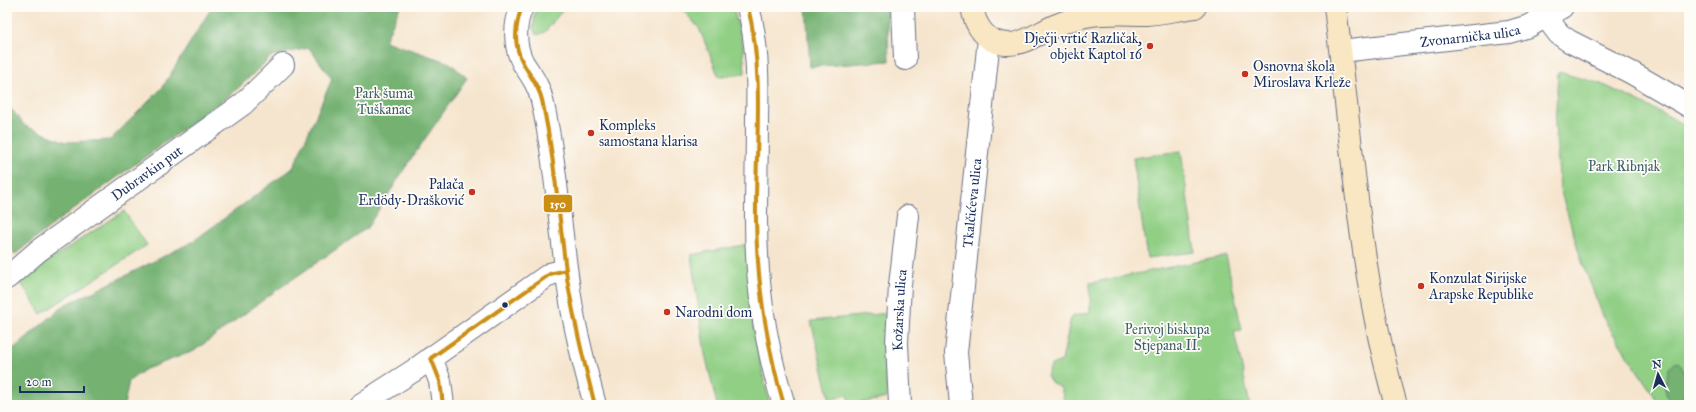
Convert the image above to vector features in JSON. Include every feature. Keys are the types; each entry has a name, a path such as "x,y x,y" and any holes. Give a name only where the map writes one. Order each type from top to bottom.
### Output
{"street":[{"path":"522,7 519,14 516,39 522,61 538,85 542,98 554,174 571,304 595,405"},
{"path":"748,7 757,67 756,220 759,278 766,333 784,405"},
{"path":"903,7 905,59"},
{"path":"972,7 982,33 990,39 1009,44 1020,42 1068,20 1098,14 1147,14 1195,7"},
{"path":"1335,7 1368,282 1396,405"},
{"name":"Zvonarnička ulica","path":"1341,51 1509,32 1529,26 1554,12 1559,34 1569,41 1632,73 1689,106"},
{"name":"Tkalčićeva ulica","path":"961,405 956,353 990,39"},
{"name":"Dubravkin put","path":"7,278 38,251 243,104 283,65"},
{"name":"Kožarska ulica","path":"900,405 897,343 900,285 908,216"},
{"path":"360,405 550,274 566,270"},
{"path":"430,358 440,381 443,405"}],"green space":[{"name":"Park šuma Tuškanac","path":"212,7 400,7 385,41 450,63 467,78 407,165 367,228 274,292 194,351 146,369 129,381 124,405 7,405 7,354 66,304 192,242 293,168 332,79 309,48 272,56 234,92 60,219 14,255 7,230 7,104 25,126 66,142 110,140 162,88"},
{"path":"536,7 565,7 545,32 537,35 533,28"},
{"path":"680,7 733,7 743,45 745,74 719,77 699,28"},
{"path":"806,7 887,7 889,61 810,67"},
{"name":"Park Ribnjak","path":"1558,72 1602,84 1670,117 1689,128 1689,405 1660,405 1605,321 1582,262 1560,189 1555,125"},
{"path":"1181,151 1195,252 1147,258 1133,158"},
{"path":"124,211 147,245 41,314 19,280"},
{"path":"749,244 754,334 770,405 717,405 705,354 691,255"},
{"name":"Perivoj biskupa Stjepana II.","path":"1226,256 1242,330 1234,331 1250,405 1065,405 1061,388 1052,383 1047,376 1051,365 1062,361 1071,317 1090,312 1090,283"},
{"path":"889,313 885,359 887,398 850,405 847,395 830,400 811,321"},
{"path":"1677,362 1681,366 1685,376 1682,404 1675,403 1670,400 1666,390 1670,366"}],"transit line":[{"name":"150","path":"522,7 518,21 516,42 523,63 539,90 542,100 554,167 567,278 595,405"},
{"name":"150","path":"748,7 753,33 758,86 756,193 758,266 767,336 784,405"},
{"name":"150","path":"443,405 440,381 431,358 550,274 566,270"}],"place":[{"name":"Dječji vrtić Različak, objekt Kaptol 16","path":"1150,46"},
{"name":"Osnovna škola Miroslava Krleže","path":"1245,74"},
{"name":"Kompleks samostana klarisa","path":"591,133"},
{"name":"Palača Erdödy-Drašković","path":"472,192"},
{"name":"Konzulat Sirijske Arapske Republike","path":"1421,286"},
{"name":"Narodni dom","path":"667,312"}]}
